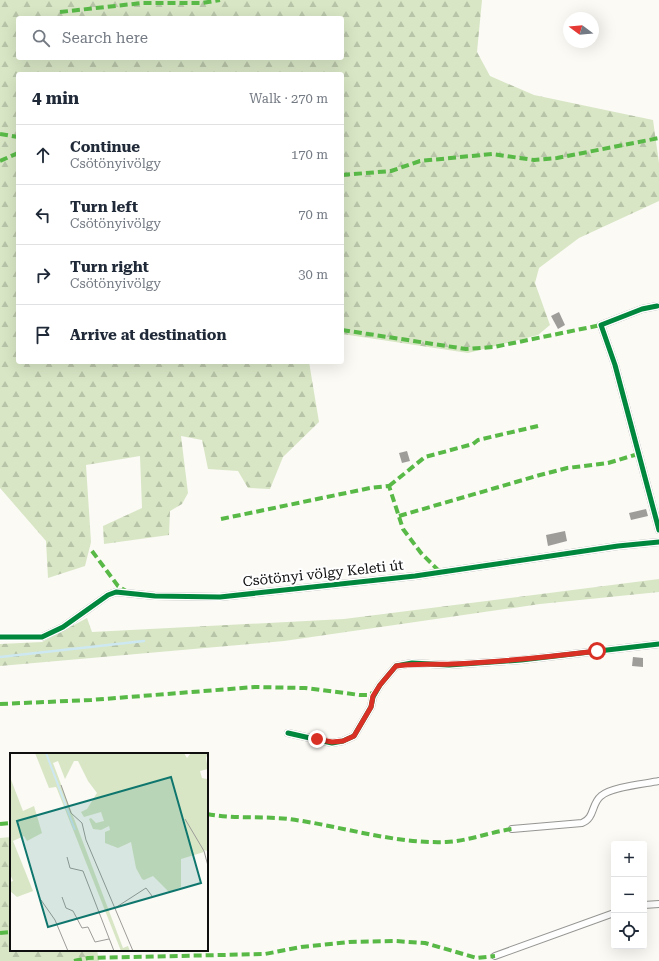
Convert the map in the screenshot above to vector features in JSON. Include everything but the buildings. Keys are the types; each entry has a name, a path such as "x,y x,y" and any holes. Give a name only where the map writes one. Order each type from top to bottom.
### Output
{"street":[{"path":"657,306 642,309 602,325 615,365 659,530"},
{"name":"Csötönyi völgy Keleti út","path":"0,637 42,637 63,627 108,595 116,592 155,596 220,597 415,576 611,547 659,542"},
{"path":"288,733 332,742 343,741 354,736 371,707 373,696 396,666 412,663 449,665 521,660 659,644"},
{"path":"512,828 582,823 590,818 599,798 602,795 611,791 659,781"},
{"path":"647,905 659,904"},
{"path":"495,956 611,914"}],"green space":[{"path":"0,0 482,0 477,52 490,76 534,95 653,120 659,163 659,201 579,238 539,268 535,283 550,325 538,335 468,353 344,334 344,72 16,72 16,364 309,364 319,422 283,457 270,489 248,488 238,471 208,469 202,440 181,436 188,493 182,504 170,511 169,535 104,544 103,526 142,508 140,456 86,465 91,542 85,566 48,578 46,541 0,488"},
{"path":"659,579 659,592 540,604 284,641 0,666 0,644 42,642 87,618 92,632 344,619"},
{"path":"10,837 10,951 97,951 99,961 0,961 0,838"}],"waterway":[{"path":"0,657 144,641"}],"marked path":[{"path":"60,12 142,3 202,3 220,0"},
{"path":"0,134 16,137"},
{"path":"344,175 391,171 420,161 492,154 534,160 557,158 659,138"},
{"path":"0,161 16,154"},
{"path":"344,330 466,349 494,347 601,325"},
{"path":"389,486 425,457 473,444 478,440 538,426"},
{"path":"399,516 540,475 567,468 608,463 638,454"},
{"path":"221,519 370,488 389,486 403,529 421,553 440,572"},
{"path":"92,551 118,586 126,591"},
{"path":"0,704 91,700 255,687 305,688 360,695 368,695 376,691"},
{"path":"208,814 289,819 387,837 426,842 455,841 512,829"},
{"path":"0,824 10,823"},
{"path":"0,933 10,932"},
{"path":"74,961 88,958 265,954 301,947 349,942 395,941 425,943 477,958 495,956"}],"cycle path":[{"path":"657,306 642,309 601,325 615,365 659,530"},
{"path":"0,637 42,637 63,627 108,595 116,592 155,596 220,597 415,576 618,546 659,542"},
{"path":"288,733 332,743 343,741 354,736 371,707 373,697 380,685 396,666 412,663 449,665 521,660 659,644"}],"route":[{"path":"317,739 332,742 343,741 354,736 371,707 373,696 388,674 396,666 412,663 449,665 521,660 597,651"}]}
